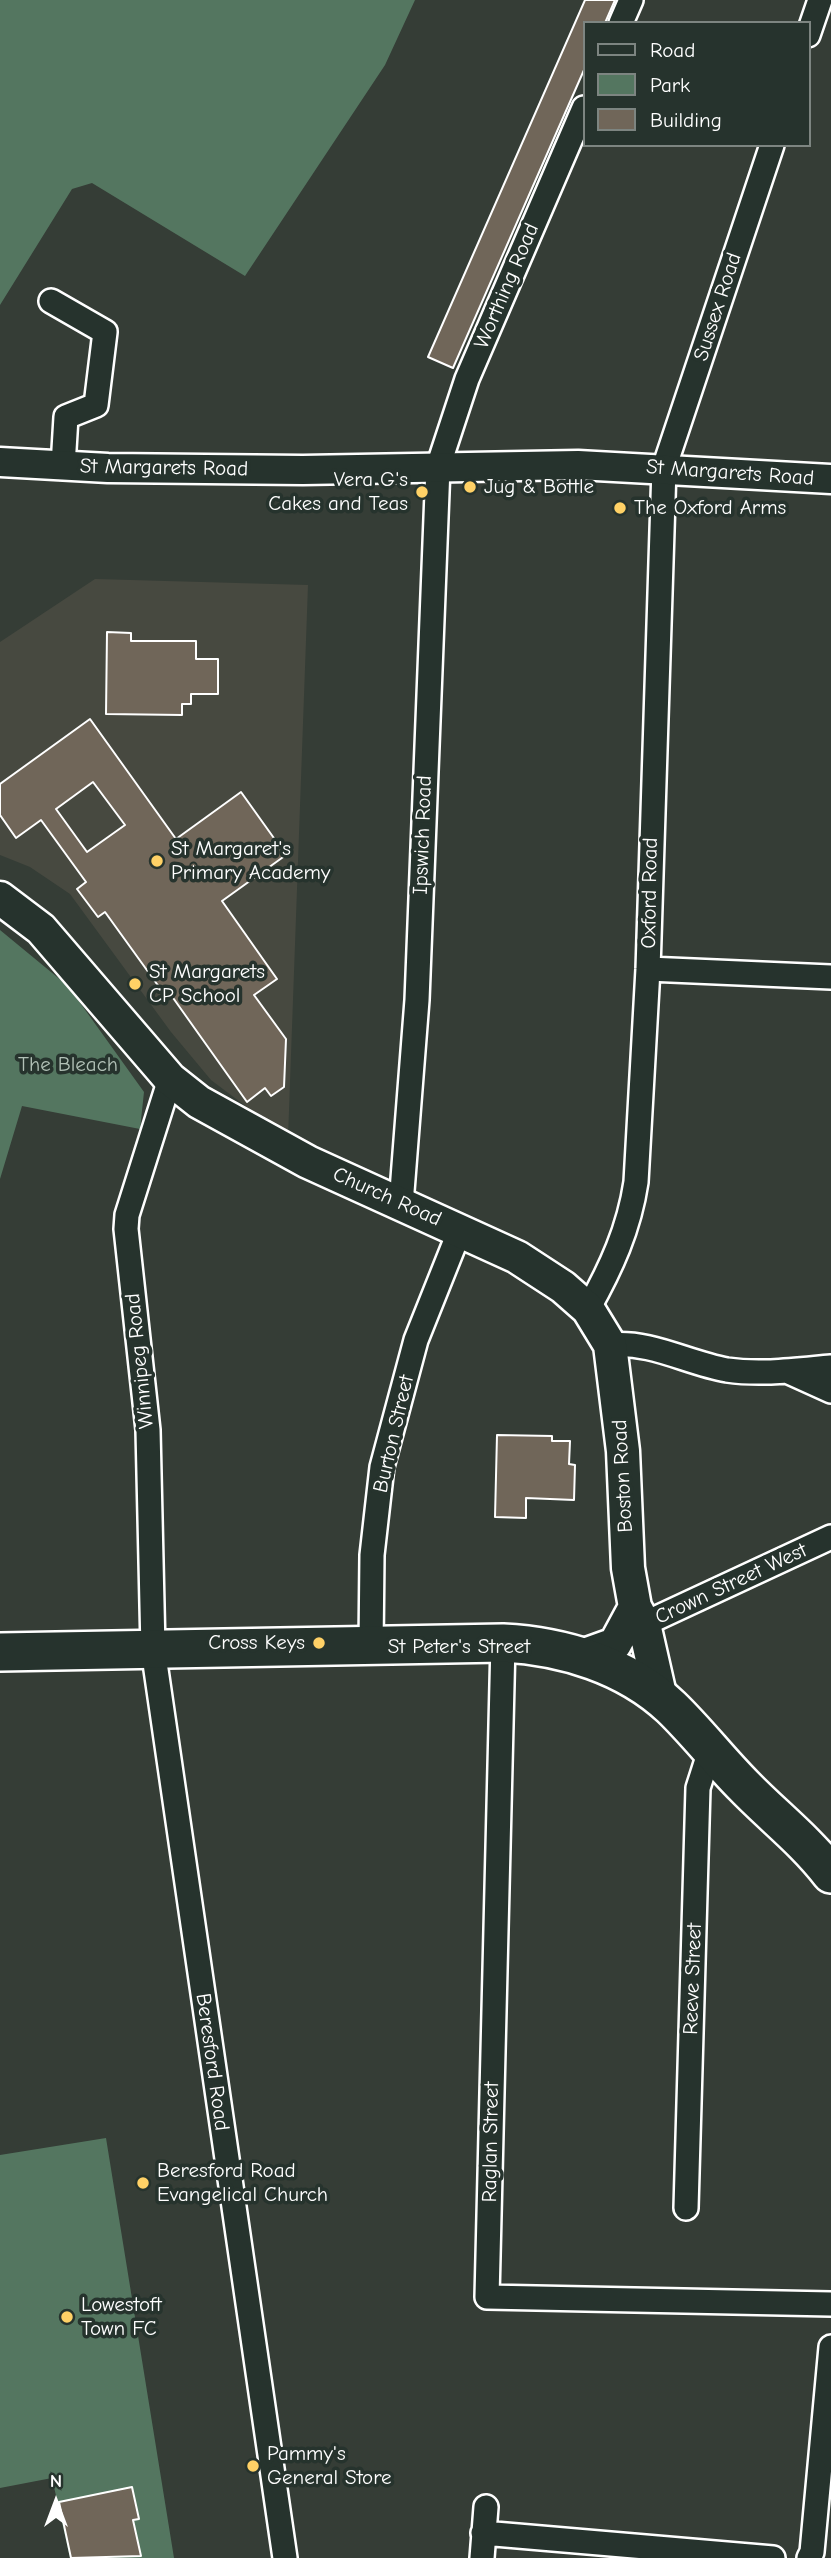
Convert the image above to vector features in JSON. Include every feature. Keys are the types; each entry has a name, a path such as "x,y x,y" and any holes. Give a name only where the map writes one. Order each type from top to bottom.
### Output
{"main road":[{"name":"Church Road","path":"0,898 41,929 170,1079 199,1102 308,1162 517,1257 563,1287 588,1308 610,1345"},
{"name":"Boston Road","path":"610,1345 623,1451 628,1568 636,1618 661,1699"},
{"path":"579,1657 615,1644 636,1618"},
{"name":"St Peter's Street","path":"0,1652 503,1643 531,1645 579,1657 603,1664 661,1699 713,1754 814,1852 831,1874"}],"street":[{"path":"622,21 631,0"},
{"path":"810,29 820,0"},
{"name":"Worthing Road","path":"438,467 467,379 582,113"},
{"name":"Sussex Road","path":"664,468 771,147"},
{"path":"51,301 105,332 96,405 66,417 63,466"},
{"name":"St Margarets Road","path":"0,462 198,470 578,465 831,480"},
{"name":"Ipswich Road","path":"401,1204 417,1000 438,467"},
{"name":"Oxford Road","path":"588,1308 611,1268 631,1217 636,1182 648,970 664,468"},
{"path":"648,970 831,977"},
{"name":"Winnipeg Road","path":"153,1649 148,1430 126,1229 127,1215 170,1079"},
{"name":"Burton Street","path":"371,1647 372,1555 382,1467 416,1340 460,1230"},
{"path":"610,1345 647,1347 726,1370 787,1371 831,1367"},
{"path":"787,1371 831,1391"},
{"name":"Crown Street West","path":"636,1618 831,1537"},
{"name":"Raglan Street","path":"503,1643 487,2297 831,2304"},
{"name":"Beresford Road","path":"153,1649 285,2558"},
{"name":"Reeve Street","path":"686,2208 698,1788 706,1763 713,1754"},
{"path":"809,2558 812,2552 831,2347"},
{"path":"482,2558 486,2507"},
{"path":"484,2533 773,2558"}],"shaded area":[{"name":"St Margaret's Primary Academy","path":"95,579 308,585 288,1138 211,1080 171,1032 70,894 30,867 0,855 0,642"}],"green space":[{"path":"0,0 415,0 385,65 245,276 92,183 72,189 0,305"},
{"name":"The Bleach","path":"0,930 68,986 144,1092 140,1129 22,1106 0,1179"},
{"name":"Lowestoft Town FC","path":"106,2138 174,2558 70,2558 52,2478 0,2488 0,2155"}],"building":[{"path":"585,0 615,0 606,21 582,21 582,75 453,368 428,357"},
{"path":"107,632 131,633 131,641 196,641 196,659 218,659 218,694 191,694 191,704 182,704 182,715 106,714"},
{"path":"90,719 176,839 241,792 286,855 222,901 277,979 254,995 286,1039 284,1087 271,1096 265,1088 247,1102 171,995 167,998 105,912 98,917 77,889 86,882 41,820 16,838 0,815 0,784","holes":["93,782 125,825 87,852 56,809"]},
{"path":"497,1435 552,1436 552,1441 570,1441 569,1464 575,1465 574,1500 526,1498 526,1518 495,1517"},
{"path":"132,2487 139,2519 133,2520 141,2556 71,2558 59,2502"}],"place":[{"name":"Jug & Bottle","path":"470,487"},
{"name":"Vera G's Cakes and Teas","path":"422,492"},
{"name":"The Oxford Arms","path":"620,508"},
{"name":"St Margaret's Primary Academy","path":"157,861"},
{"name":"St Margarets CP School","path":"135,984"},
{"name":"Cross Keys","path":"319,1643"},
{"name":"Beresford Road Evangelical Church","path":"143,2183"},
{"name":"Lowestoft Town FC","path":"67,2317"},
{"name":"Pammy's General Store","path":"253,2466"}]}
